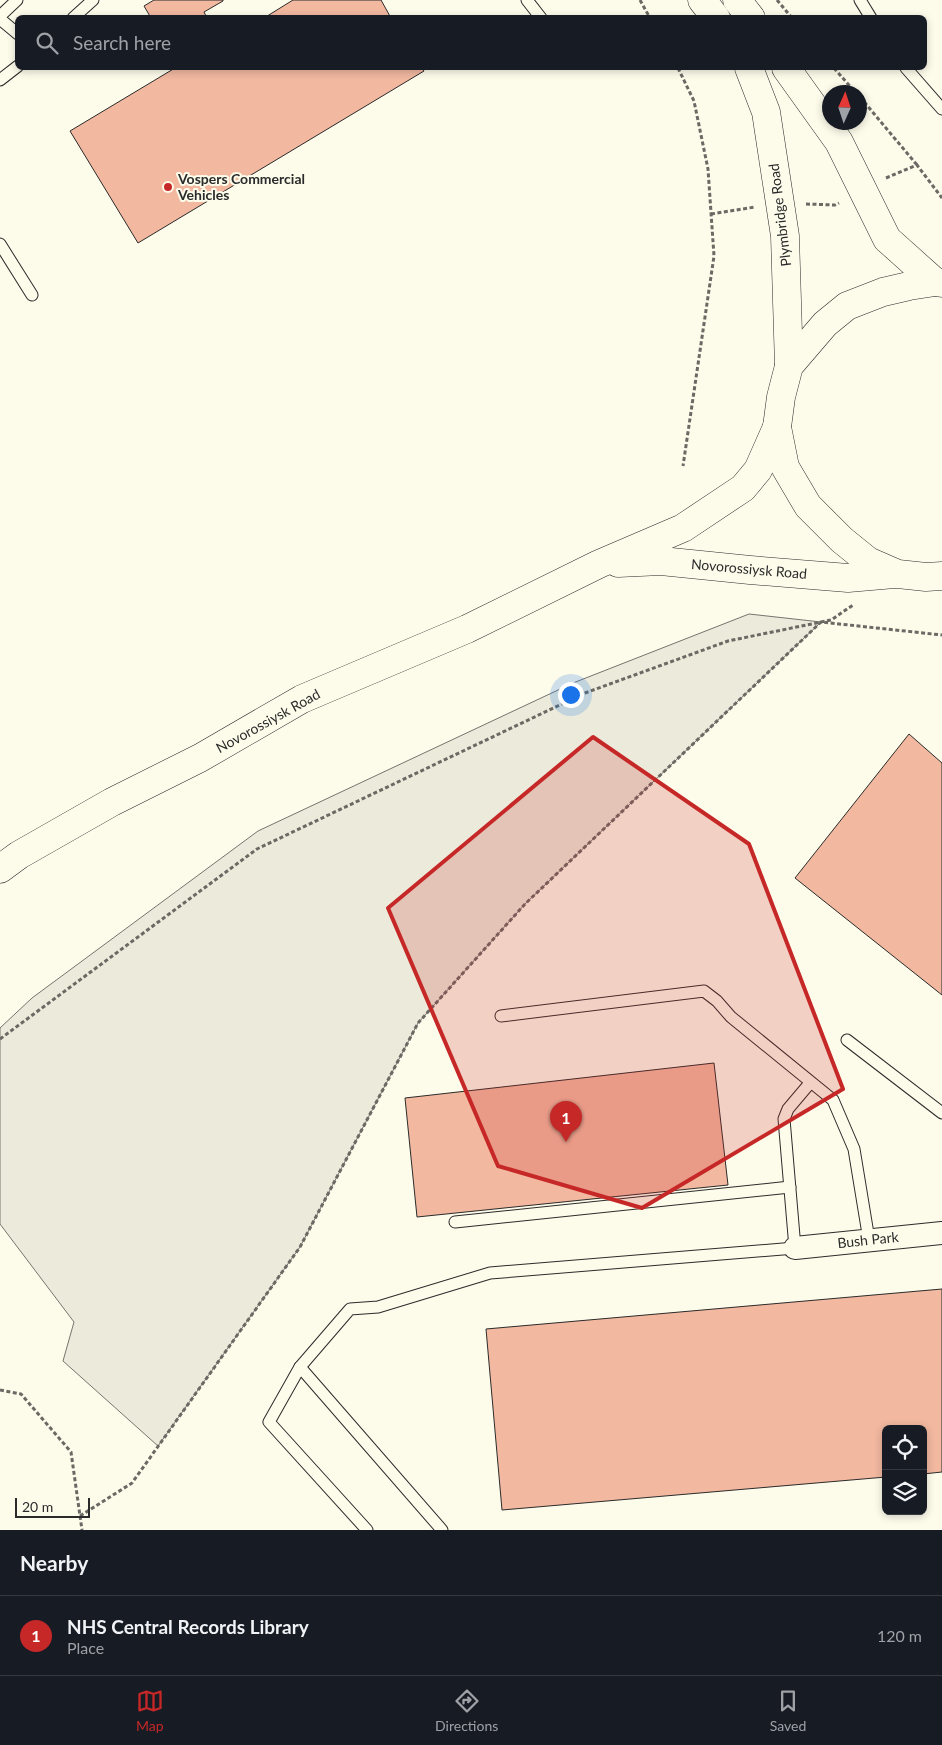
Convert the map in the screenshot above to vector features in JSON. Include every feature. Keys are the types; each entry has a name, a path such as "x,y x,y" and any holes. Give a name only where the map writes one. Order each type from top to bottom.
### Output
{"main road":[{"path":"702,0 714,15"},
{"name":"Plymbridge Road","path":"749,70 766,112 785,236 789,366"},
{"path":"787,70 839,142 887,239 938,283"},
{"path":"938,283 909,286 883,292 847,306 825,324 789,366 780,397 777,427 785,467 808,506 842,540 868,561 898,574 926,577 942,576"},
{"name":"Novorossiysk Road","path":"0,869 19,855 112,802 200,758 302,699 467,629 599,564 683,528 743,488 758,470 777,427"},
{"name":"Novorossiysk Road","path":"599,564 661,560 848,578 898,574"}],"street":[{"name":"Bush Park","path":"795,1248 942,1233"}],"lane":[{"path":"15,31 0,17 17,0"},
{"path":"76,15 93,0"},
{"path":"527,0 540,15"},
{"path":"860,0 868,15"},
{"path":"0,80 15,68"},
{"path":"908,70 942,109"},
{"path":"0,244 32,295"},
{"path":"501,1016 704,991 717,1001 731,1017 833,1100 854,1150 869,1240"},
{"path":"848,1040 942,1113"},
{"path":"367,1530 269,1422 300,1367 350,1309 378,1307 490,1273 795,1248 784,1119 788,1109 810,1083"},
{"path":"455,1222 790,1187"},
{"path":"300,1367 442,1530"}],"path":[{"path":"640,0 648,15"},
{"path":"777,0 790,15"},
{"path":"679,70 694,101 708,169 714,256 683,466"},
{"path":"836,70 849,85"},
{"path":"867,105 917,165"},
{"path":"0,1039 257,849 584,693 728,641 831,620 860,600"},
{"path":"80,1516 132,1483 300,1247 418,1023 524,904 821,622 942,635"},
{"path":"0,1390 21,1394 71,1452 82,1530"}],"highlighted area":[{"path":"593,737 749,844 843,1089 642,1208 498,1166 388,908"}],"shaded area":[{"path":"749,614 821,622 525,904 418,1023 300,1247 158,1446 63,1361 74,1322 0,1224 0,1028 32,998 258,831 573,683"}],"building":[{"path":"154,0 223,0 204,12 206,15 149,15 144,6"},
{"path":"293,0 381,0 389,15 269,15"},
{"name":"Vospers Commercial Vehicles","path":"172,70 424,71 138,243 70,131"},
{"path":"909,734 942,763 942,995 795,878"},
{"path":"714,1063 728,1185 417,1217 405,1098"},
{"path":"942,1289 942,1472 927,1474 927,1425 882,1425 882,1477 502,1510 486,1329"}],"place":[{"name":"Vospers Commercial Vehicles","path":"168,187"},
{"name":"NHS Central Records Library","path":"566,1142"}]}
